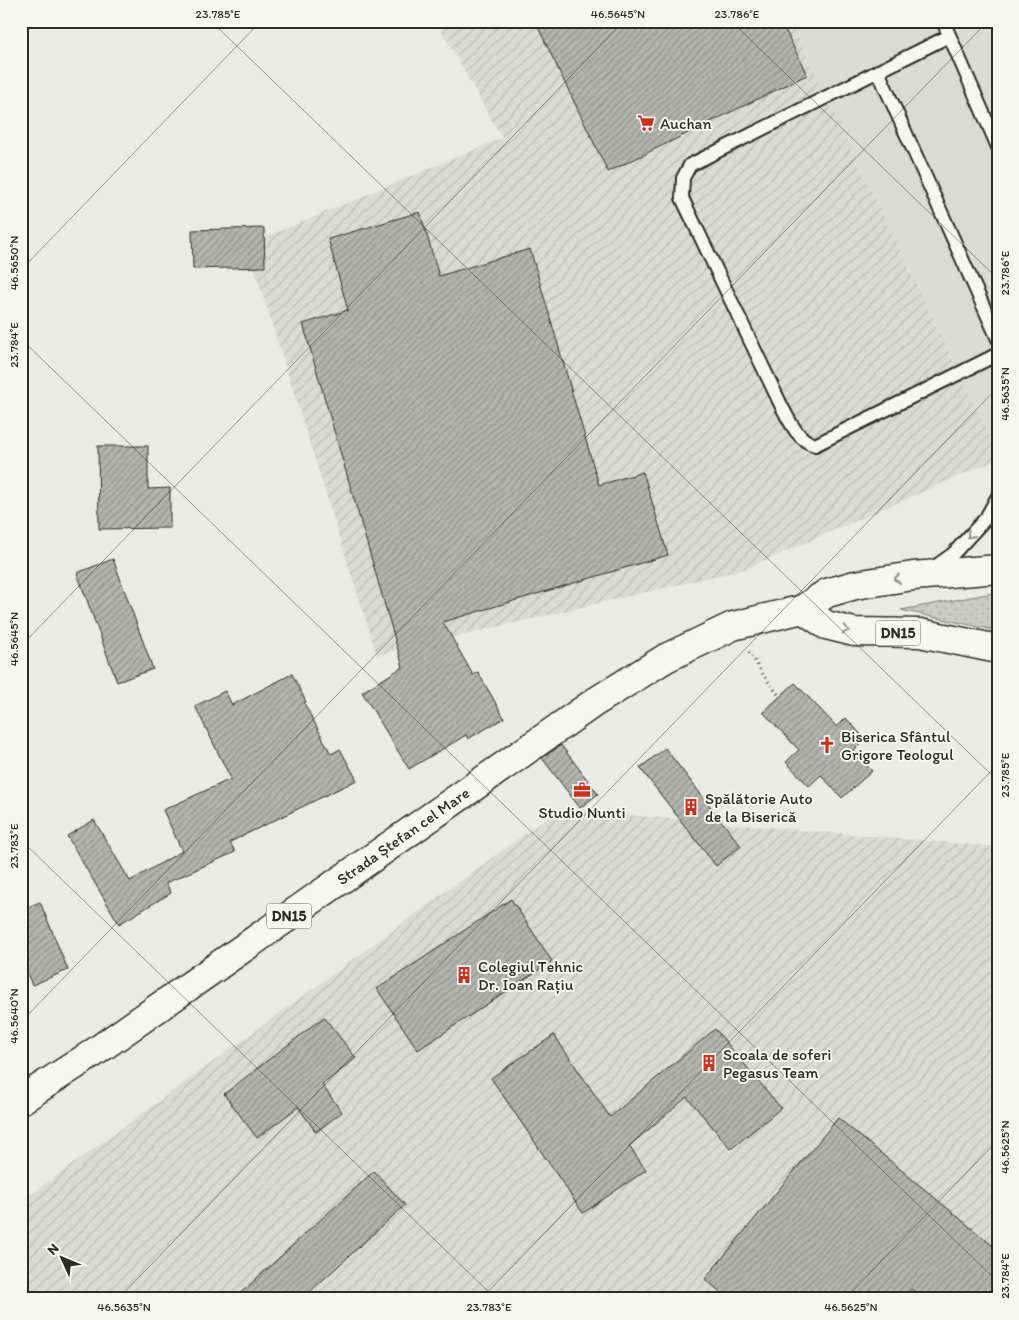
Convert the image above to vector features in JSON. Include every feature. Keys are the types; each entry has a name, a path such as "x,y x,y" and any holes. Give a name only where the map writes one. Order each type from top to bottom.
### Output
{"main road":[{"name":"Strada Ștefan cel Mare","path":"21,1100 100,1048 595,702 666,658 733,626 803,609 827,593 855,585 924,575 998,568"},
{"name":"DN15","path":"803,609 826,625 854,632 920,634 998,650"}],"lane":[{"path":"943,21 998,147"},
{"path":"949,36 690,165 683,178 682,198 780,405 798,434 810,443 815,445 998,354"},
{"path":"878,71 998,340"},
{"path":"924,575 953,554 986,518 998,496"}],"path":[{"path":"733,626 780,698"}],"shaded area":[{"path":"436,21 790,21 998,454 998,459 745,569 377,655 247,245 502,138"},
{"path":"790,21 998,21 998,454"},
{"path":"998,592 998,611 996,614 998,631 901,610"},
{"path":"559,809 998,847 998,1299 21,1299 21,1202"}],"building":[{"name":"Auchan","path":"535,21 781,21 807,75 608,172"},
{"path":"420,212 439,276 530,249 599,485 643,472 668,555 443,622 473,675 478,672 504,718 468,739 466,735 409,769 362,692 403,667 303,324 348,310 328,239"},
{"path":"264,228 265,267 193,269 192,230"},
{"path":"98,446 148,446 148,489 170,488 170,528 99,529"},
{"path":"113,559 153,669 117,682 77,573"},
{"path":"292,674 306,702 304,703 331,754 340,749 357,780 230,842 235,852 166,883 171,893 119,924 67,836 94,820 130,881 182,851 163,810 231,779 195,706 225,691 232,705"},
{"name":"Biserica Sfântul Grigore Teologul","path":"795,683 837,727 846,718 865,739 853,751 872,771 842,798 821,775 809,786 786,762 799,750 763,712"},
{"path":"561,745 598,794 580,808 542,758"},
{"name":"Spălătorie Auto de la Biserică","path":"665,748 741,846 716,866 640,768"},
{"name":"Colegiul Tehnic Dr. Ioan Rațiu","path":"511,899 552,961 418,1050 377,989"},
{"path":"40,902 68,970 32,985 21,959 21,910"},
{"path":"324,1017 356,1058 322,1085 342,1112 316,1132 298,1107 257,1138 224,1094"},
{"path":"715,1029 781,1108 731,1149 687,1097 629,1146 646,1170 583,1213 491,1078 554,1035 610,1117"},
{"path":"838,1118 998,1250 998,1299 923,1299 911,1289 903,1299 729,1299 705,1279"},
{"path":"374,1171 405,1205 302,1299 234,1299"}],"place":[{"name":"Auchan","path":"646,123"},
{"name":"Biserica Sfântul Grigore Teologul","path":"827,745"},
{"name":"Studio Nunti","path":"582,790"},
{"name":"Spălătorie Auto de la Biserică","path":"691,807"},
{"name":"Colegiul Tehnic Dr. Ioan Rațiu","path":"464,975"},
{"name":"Scoala de soferi Pegasus Team","path":"709,1063"}]}
